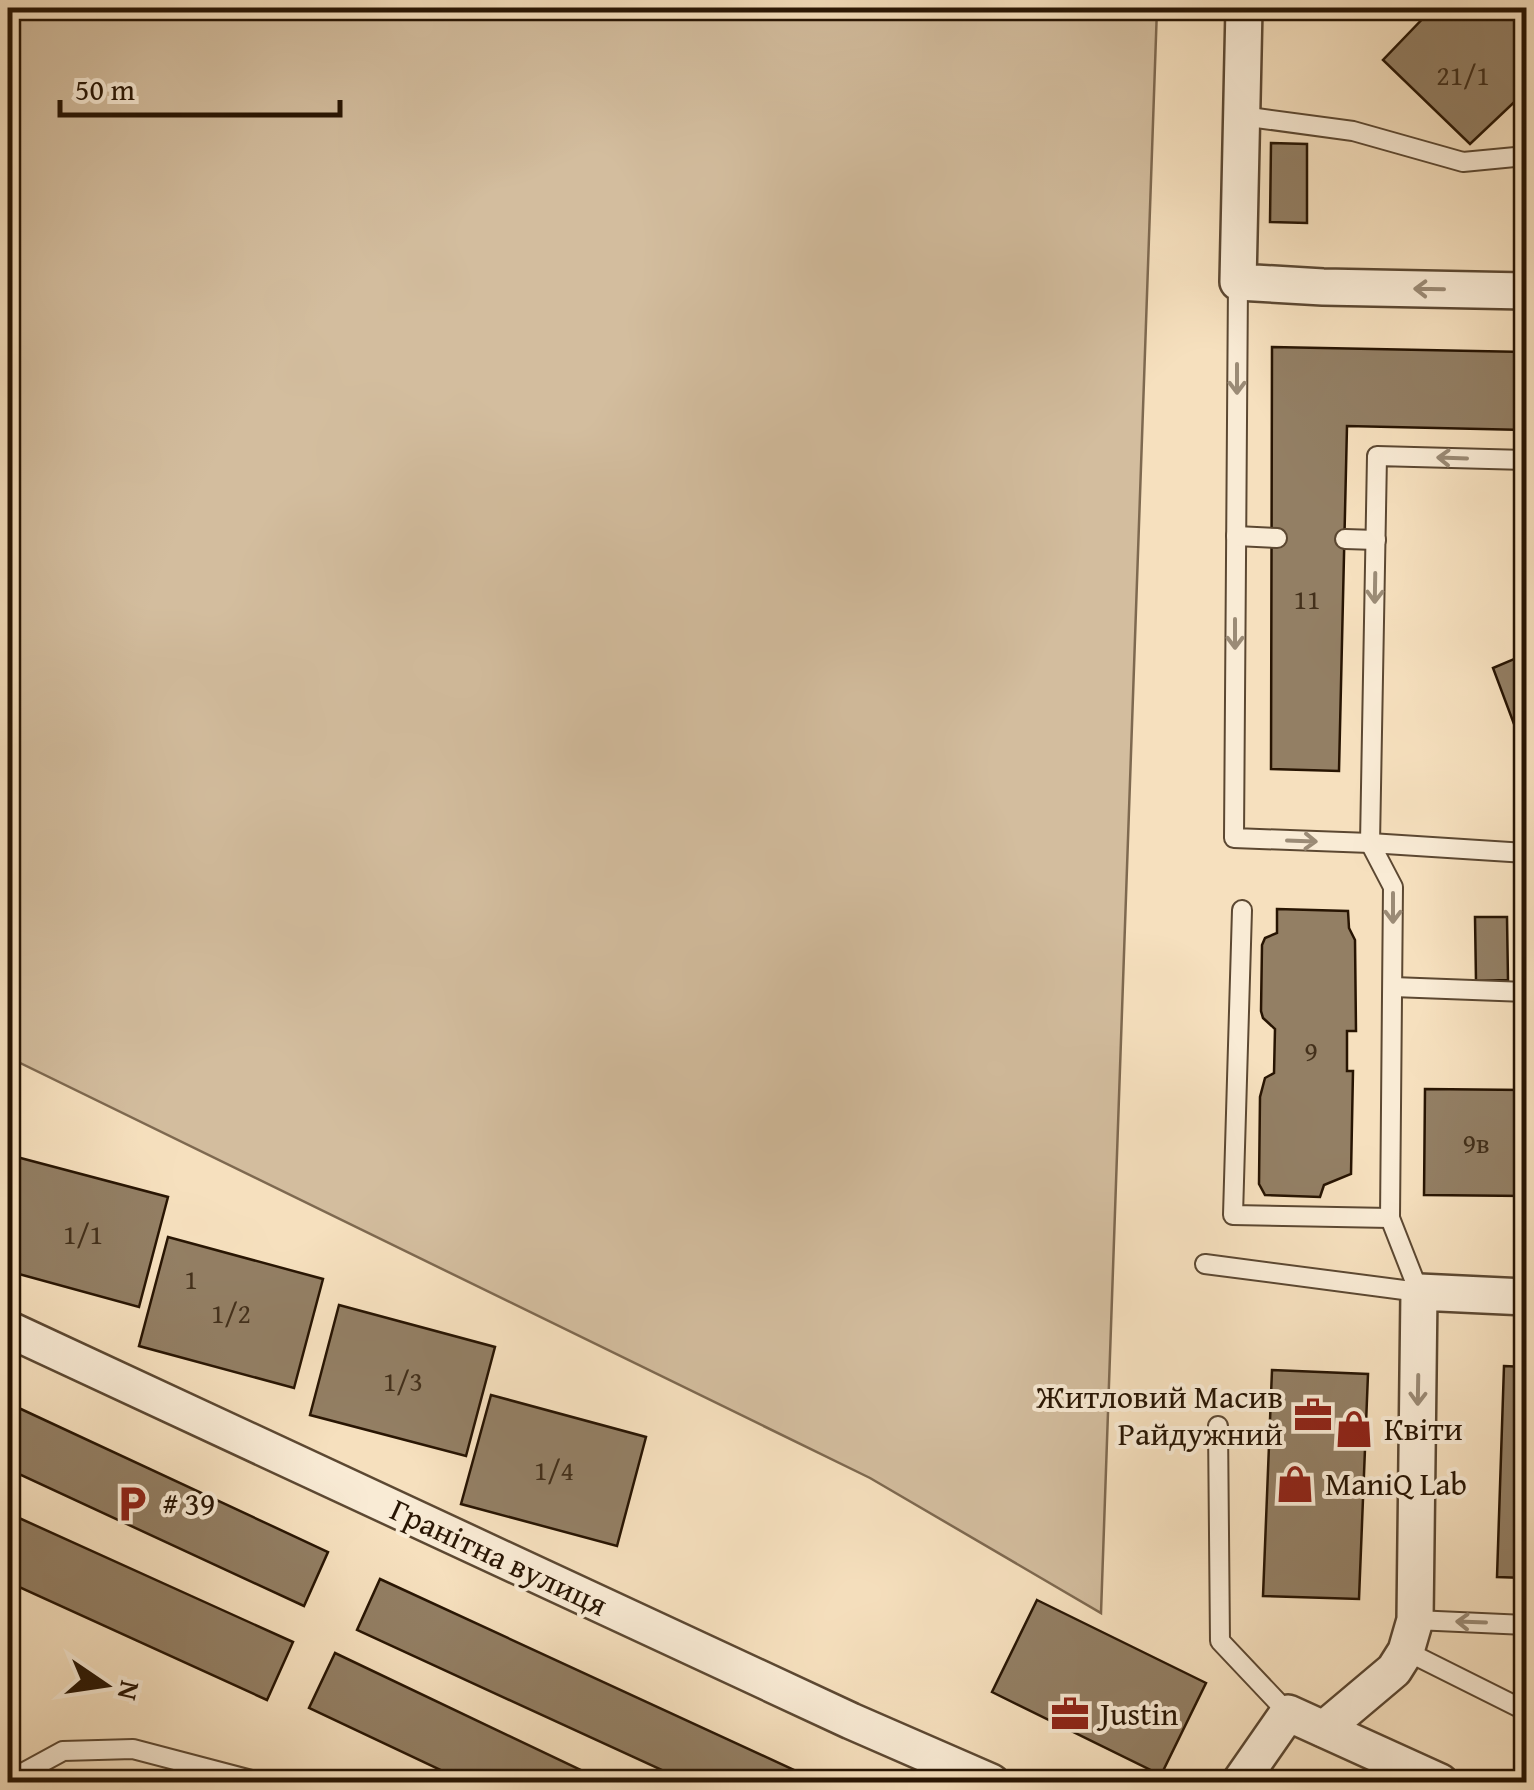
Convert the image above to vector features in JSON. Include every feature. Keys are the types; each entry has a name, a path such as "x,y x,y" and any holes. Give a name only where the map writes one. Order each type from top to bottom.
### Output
{"street":[{"path":"1244,8 1238,282 1526,291"},
{"path":"1324,1729 1394,1670 1410,1636 1419,1292 1526,1297"},
{"name":"Гранітна вулиця","path":"8,1329 851,1721 992,1782"},
{"path":"1240,1782 1288,1714 1440,1782"}],"lane":[{"path":"1242,116 1353,131 1463,162 1526,156"},
{"path":"1238,282 1234,838 1526,853"},
{"path":"1205,1264 1419,1292 1390,1218 1392,888 1370,842 1377,456 1526,460"},
{"path":"1236,536 1277,538"},
{"path":"1345,539 1376,540"},
{"path":"1242,910 1233,1214 1390,1218"},
{"path":"1393,987 1526,992"},
{"path":"1218,1426 1220,1642 1288,1714"},
{"path":"1410,1636 1526,1624"},
{"path":"1410,1636 1526,1711"},
{"path":"8,1781 63,1751 132,1749 259,1782"}],"shaded area":[{"path":"8,8 1157,8 1101,1613 870,1478 8,1057"}],"building":[{"path":"1433,8 1509,8 1526,26 1526,91 1470,144 1383,60"},
{"path":"1271,143 1307,144 1307,223 1270,222"},
{"path":"1272,347 1526,352 1526,430 1347,426 1339,771 1271,769"},
{"path":"1526,654 1526,756 1493,668"},
{"path":"1277,909 1348,911 1349,928 1355,940 1356,1031 1347,1031 1347,1071 1353,1071 1351,1174 1324,1185 1320,1197 1265,1195 1259,1184 1260,1097 1265,1078 1274,1073 1275,1029 1261,1011 1262,945 1265,938 1277,933"},
{"path":"1475,917 1507,917 1508,980 1476,981"},
{"path":"1425,1089 1526,1090 1526,1196 1424,1195"},
{"path":"13,1156 168,1197 139,1307 8,1271 8,1175"},
{"path":"168,1237 323,1279 294,1388 139,1346"},
{"path":"339,1305 495,1347 466,1456 310,1415"},
{"path":"1504,1366 1526,1367 1526,1578 1497,1577"},
{"path":"1272,1370 1368,1374 1359,1599 1263,1596"},
{"path":"491,1395 646,1437 617,1546 461,1504"},
{"path":"8,1403 328,1552 304,1606 8,1469"},
{"path":"8,1513 293,1642 267,1700 8,1582"},
{"path":"380,1579 820,1782 688,1782 357,1630"},
{"path":"1037,1600 1206,1683 1161,1775 992,1692"},
{"path":"335,1653 606,1782 466,1782 309,1708"}],"place":[{"name":"Житловий Масив Райдужний","path":"1313,1415"},
{"name":"Квіти","path":"1354,1429"},
{"name":"ManiQ Lab","path":"1295,1484"},
{"name":"# 39","path":"132,1504"},
{"name":"Justin","path":"1070,1714"}]}
